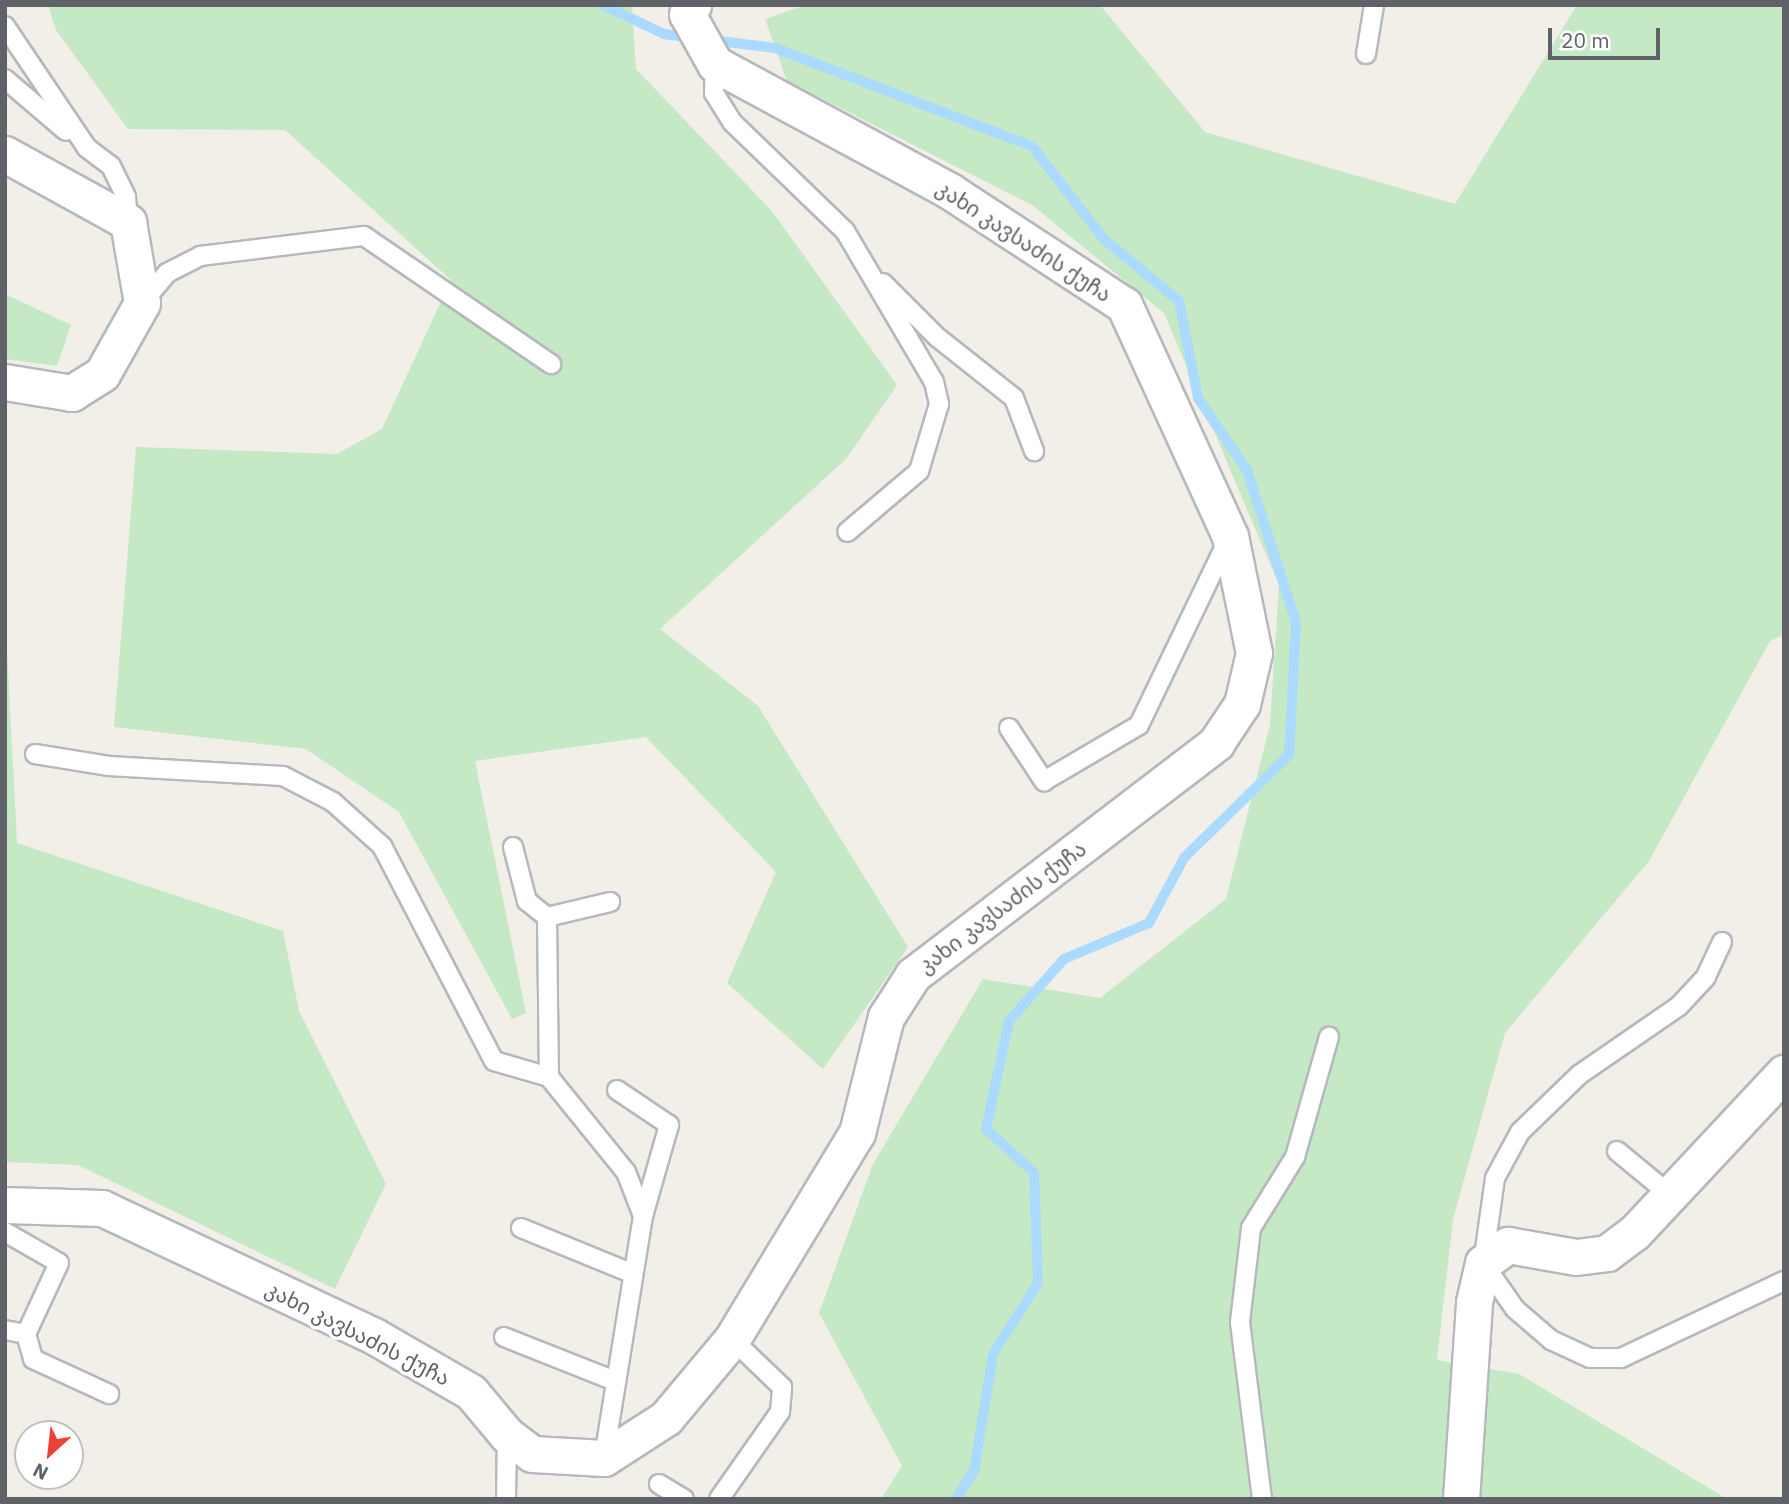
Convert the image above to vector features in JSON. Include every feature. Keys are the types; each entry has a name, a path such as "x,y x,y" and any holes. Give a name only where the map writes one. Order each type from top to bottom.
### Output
{"street":[{"path":"693,5 687,14 715,64"},
{"name":"კახი კავსაძის ქუჩა","path":"5,1205 102,1208 374,1336 471,1392 507,1435 532,1454 604,1458 666,1418 732,1339 857,1133 886,1017 913,975 1216,743 1242,704 1254,653 1230,536 1124,305 950,191 715,64"},
{"path":"5,154 128,222 142,303 102,374 72,393 5,382"},
{"path":"1461,1499 1474,1302 1483,1263 1508,1245 1576,1257 1607,1253 1784,1073"}],"lane":[{"path":"1366,54 1374,5"},
{"path":"5,26 88,148"},
{"path":"715,64 714,93 732,122 845,231 934,382 939,404 919,471 847,532"},
{"path":"5,79 111,166 126,197 128,222"},
{"path":"142,303 167,273 200,256 363,236 551,364"},
{"path":"866,266 937,337 1014,398 1034,451"},
{"path":"1009,728 1044,781 1139,725 1230,536"},
{"path":"35,754 110,766 283,776 333,802 382,846 494,1061 549,1077 626,1172 643,1216"},
{"path":"513,847 527,901 547,917"},
{"path":"547,917 610,902"},
{"path":"547,917 549,1077"},
{"path":"1722,942 1706,977 1679,1006 1578,1075 1520,1132 1495,1178 1483,1263 1515,1309 1551,1340 1590,1358 1621,1358 1784,1281"},
{"path":"1262,1499 1241,1322 1251,1227 1295,1157 1328,1037"},
{"path":"604,1458 631,1273 643,1216 669,1125 617,1090"},
{"path":"1617,1151 1668,1193"},
{"path":"521,1228 631,1273"},
{"path":"5,1232 59,1264 26,1334 33,1359 109,1394"},
{"path":"5,1331 26,1334"},
{"path":"504,1337 615,1381"},
{"path":"719,1499 780,1412 782,1387 732,1339"},
{"path":"506,1499 507,1435"},
{"path":"659,1484 684,1499"}],"green space":[{"path":"48,5 632,5 636,69 771,210 897,385 846,459 660,629 758,706 908,947 823,1069 727,983 776,872 646,737 475,761 526,1013 512,1019 399,812 306,749 114,727 136,447 337,454 382,429 451,280 285,130 128,129 56,30"},
{"path":"806,5 1100,5 1205,132 1455,204 1577,5 1784,5 1784,634 1770,641 1649,861 1505,1033 1453,1219 1437,1360 1519,1374 1727,1499 881,1499 902,1466 819,1313 873,1164 983,979 1100,998 1226,899 1270,725 1279,585 1164,313 1032,205 787,81 765,19"},
{"path":"5,294 71,325 57,366 5,359"},
{"path":"5,612 17,843 283,931 299,1011 386,1184 335,1289 78,1165 5,1162"}],"waterway":[{"path":"603,5 664,34 692,38"},
{"path":"711,40 775,48 1032,146 1104,239 1179,301 1198,398 1247,470 1296,623 1289,755 1184,858 1149,923 1064,959 1009,1021 986,1129 1034,1173 1038,1283 993,1354 974,1471 956,1499"}]}
